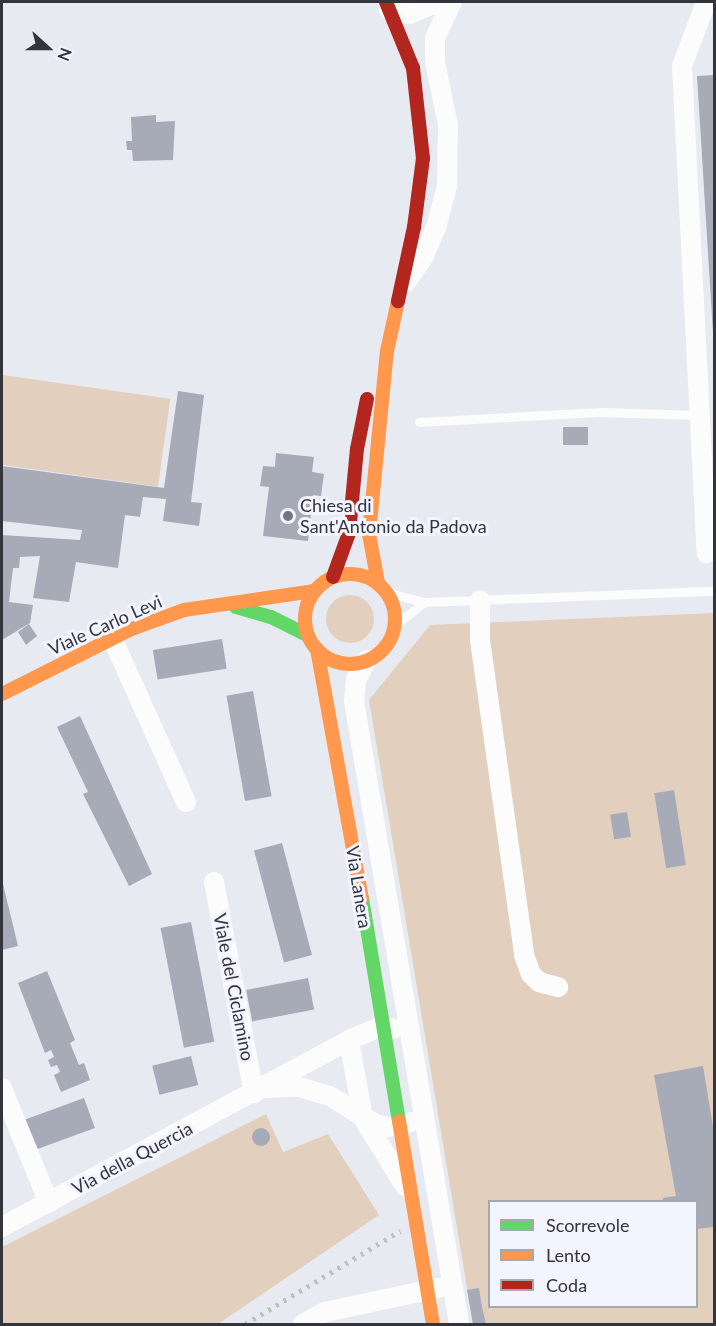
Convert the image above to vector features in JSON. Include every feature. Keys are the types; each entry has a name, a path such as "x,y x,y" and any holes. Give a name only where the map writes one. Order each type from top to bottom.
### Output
{"main road":[{"path":"382,587 356,574 333,577 315,591 306,613 309,636 317,649 335,661 367,660 386,646 395,625 392,602 382,587 369,534 387,351 402,286 423,158 420,107 412,68 389,4"},
{"path":"333,577 349,533 363,416 374,377 387,351"},
{"name":"Viale Carlo Levi","path":"2,694 112,638 184,610 315,591"},
{"name":"Viale Carlo Levi","path":"229,605 271,617 309,636"},
{"name":"Via Lanera","path":"317,649 326,677 433,1324"}],"street":[{"path":"389,4 409,14 438,2"},
{"path":"402,286 423,258 436,228 447,186 448,125 435,62 435,38 452,2"},
{"path":"706,2 682,66 707,553"},
{"path":"480,600 480,640 524,955 531,974 539,982 558,987"},
{"path":"112,638 186,802"},
{"name":"Via Lanera","path":"367,660 357,680 354,701 459,1324"},
{"name":"Viale del Ciclamino","path":"214,882 258,1090"},
{"path":"382,1026 411,1035"},
{"name":"Via della Quercia","path":"2,1227 349,1040 382,1026"},
{"name":"Via Lanera","path":"349,1040 363,1118 412,1198"},
{"name":"Via della Quercia","path":"258,1090 299,1087 330,1096 363,1118"},
{"path":"2,1088 49,1203"},
{"path":"363,1118 375,1124 400,1126 424,1114"},
{"path":"303,1324 325,1312 453,1286"}],"lane":[{"path":"419,422 600,411 699,415"},
{"path":"382,587 424,602 714,591"},
{"path":"395,625 424,602"}],"shaded area":[{"path":"2,375 170,399 158,487 2,465"},
{"path":"350,595 367,602 374,619 367,636 350,643 333,636 326,619 333,602"},
{"path":"714,613 714,1324 473,1324 369,700 430,625"},
{"path":"266,1114 283,1152 328,1134 379,1215 218,1324 2,1324 2,1247"}],"building":[{"path":"714,75 714,333 713,333 697,76"},
{"path":"156,115 156,122 175,121 173,160 133,161 132,150 127,150 126,141 132,141 131,117"},
{"path":"178,391 204,395 191,502 202,503 199,526 163,521 166,499 143,497 140,517 125,515 118,568 76,562 69,602 33,598 40,556 20,557 19,568 13,568 9,602 33,605 30,623 2,640 2,535 80,540 82,530 2,521 2,466 164,488"},
{"path":"563,427 588,427 588,445 563,445"},
{"name":"Chiesa di Sant'Antonio da Padova","path":"276,453 314,457 312,472 324,474 321,496 313,495 308,541 263,536 269,487 260,486 263,466 275,467"},
{"path":"29,624 37,636 26,645 18,632"},
{"path":"222,639 227,669 158,680 153,650"},
{"path":"253,691 272,796 245,801 226,696"},
{"path":"80,716 152,874 129,886 83,794 88,792 57,727"},
{"path":"674,790 686,865 666,868 654,793"},
{"path":"627,812 631,837 614,839 610,815"},
{"path":"282,843 312,955 284,963 254,851"},
{"path":"2,880 18,946 2,950"},
{"path":"191,922 214,1042 184,1048 161,928"},
{"path":"47,971 75,1040 70,1043 79,1065 84,1063 90,1080 61,1092 54,1075 60,1072 57,1065 51,1067 48,1060 54,1057 51,1050 45,1053 18,983"},
{"path":"308,978 314,1009 252,1021 246,990"},
{"path":"191,1056 198,1085 159,1095 152,1066"},
{"path":"703,1066 714,1133 714,1227 698,1229 698,1200 663,1200 663,1198 676,1196 654,1075"},
{"path":"84,1098 95,1128 35,1150 24,1120"},
{"path":"261,1128 269,1133 270,1137 265,1145 261,1146 253,1141 252,1137 257,1129"},
{"path":"479,1288 486,1324 473,1324 467,1290"}],"railway":[{"path":"245,1324 400,1231"}],"traffic: fast":[{"path":"236,607 271,617 309,636"},
{"path":"362,898 399,1121"}],"traffic: slow":[{"path":"378,583 369,534 387,351 398,301"},
{"path":"350,574 375,582 387,594 395,619 387,644 375,656 350,664 325,656 313,644 305,619 313,594 325,582 350,574"},
{"path":"2,694 129,630 184,610 315,591"},
{"path":"317,649 362,898"},
{"path":"399,1121 433,1324"}],"traffic: jam":[{"path":"386,2 413,68 423,158 414,227 398,301"},
{"path":"333,577 349,533 357,449 367,399"}],"place":[{"name":"Chiesa di Sant'Antonio da Padova","path":"288,516"}]}
